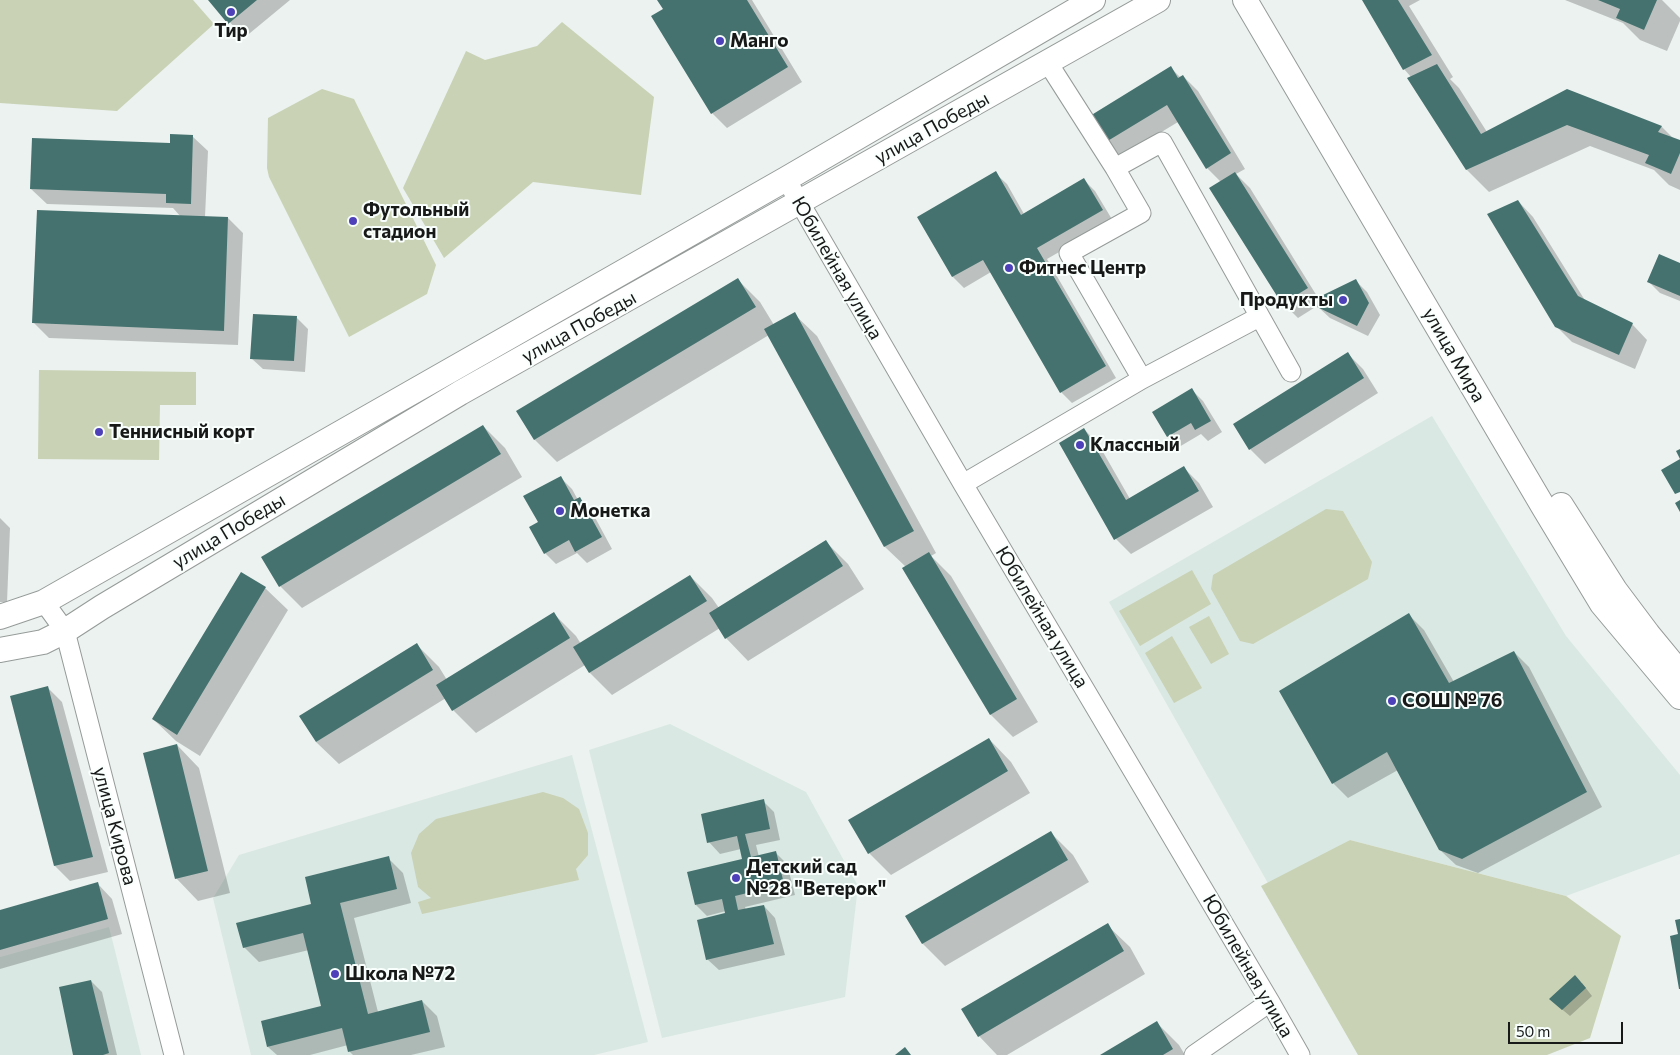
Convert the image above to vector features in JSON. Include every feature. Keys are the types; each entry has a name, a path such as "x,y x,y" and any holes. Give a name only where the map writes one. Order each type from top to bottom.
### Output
{"street":[{"name":"улица Победы","path":"0,617 44,602 786,179 1094,0"},
{"name":"улица Победы","path":"0,650 43,642 65,631 460,393 1158,0"},
{"name":"улица Мира","path":"1245,0 1534,492 1602,604 1680,698"},
{"name":"улица Мира","path":"1264,0 1567,516 1615,590 1680,673"},
{"path":"1048,63 1115,168 1141,213 1069,253 1142,379"},
{"path":"1115,168 1162,142 1259,317 1292,372"},
{"name":"Юбилейная улица","path":"786,179 963,484 1300,1055"},
{"path":"963,484 1142,379 1259,317"},
{"name":"улица Кирова","path":"44,602 65,631 174,1055"},
{"path":"1194,1055 1270,1002"}],"shaded area":[{"name":"СОШ № 76","path":"1432,416 1566,636 1680,775 1680,854 1566,896 1350,840 1269,885 1109,602"},
{"path":"670,724 806,792 858,886 845,997 662,1038 589,750"},
{"path":"572,755 648,1042 594,1055 251,1055 213,898 239,855"},
{"path":"109,927 141,1055 0,1055 0,957"}],"green space":[{"path":"0,0 193,0 214,24 117,111 0,103"},
{"path":"562,22 654,97 641,195 533,182 444,258 403,188 466,51 485,60 537,46"},
{"name":"Футольный стадион","path":"322,89 354,99 436,265 427,294 349,337 269,177 267,168 268,118"},
{"name":"Теннисный корт","path":"39,370 196,372 196,405 160,405 159,460 38,459"},
{"path":"1326,509 1343,511 1372,562 1368,579 1253,644 1240,641 1211,589 1213,575"},
{"path":"1192,570 1211,604 1140,646 1119,611"},
{"path":"1209,616 1229,654 1211,664 1189,627"},
{"path":"1172,636 1202,688 1174,703 1145,653"},
{"path":"543,792 563,798 579,809 588,833 588,855 576,869 579,880 422,914 418,902 431,898 418,887 411,853 419,834 436,819"},
{"path":"1350,840 1566,896 1621,936 1590,1038 1547,1055 1358,1055 1261,886"}],"building":[{"name":"Тир","path":"208,0 257,0 228,24"},
{"name":"Манго","path":"657,0 747,0 788,67 711,114 651,16 663,9"},
{"path":"1362,0 1398,0 1432,55 1403,70"},
{"path":"1598,0 1657,0 1644,30 1616,18 1620,9"},
{"path":"1437,64 1481,134 1567,89 1662,126 1658,132 1680,140 1680,153 1671,174 1645,163 1649,155 1567,125 1466,170 1407,78"},
{"path":"1171,66 1178,78 1183,75 1231,153 1206,169 1167,105 1101,145 1085,119"},
{"path":"170,134 193,135 191,204 166,203 166,194 30,189 32,138 170,143"},
{"path":"996,171 1021,215 1084,178 1103,210 1037,248 1106,366 1060,393 983,260 952,277 917,217"},
{"path":"1235,172 1308,288 1282,304 1209,188"},
{"path":"1518,200 1578,296 1633,323 1619,355 1555,327 1487,214"},
{"path":"37,210 228,217 224,331 32,323"},
{"path":"1659,254 1680,263 1680,296 1647,282"},
{"path":"738,278 756,307 534,440 516,411"},
{"name":"Продукты","path":"1356,279 1369,303 1357,326 1317,307 1321,296"},
{"path":"795,312 914,531 884,547 764,329"},
{"path":"253,314 297,316 294,361 250,359"},
{"path":"1348,352 1364,378 1249,450 1233,424"},
{"path":"1192,388 1211,421 1195,430 1191,423 1167,437 1152,412"},
{"path":"483,425 501,454 279,587 261,557"},
{"path":"1084,428 1126,500 1184,466 1199,491 1114,540 1059,443"},
{"path":"1680,449 1680,459 1676,451"},
{"path":"1680,459 1680,492 1675,494 1661,470"},
{"name":"Монетка","path":"561,476 574,500 580,497 602,537 575,552 569,540 544,554 529,527 538,522 523,496"},
{"path":"1680,500 1680,512 1675,503"},
{"path":"826,540 843,566 725,639 709,613"},
{"path":"929,552 1017,699 990,715 902,568"},
{"path":"241,572 266,587 177,735 152,719"},
{"path":"690,575 707,601 589,673 573,647"},
{"path":"554,612 570,638 452,711 436,685"},
{"path":"1409,613 1449,683 1514,651 1587,792 1462,859 1439,850 1387,752 1332,784 1279,691"},
{"path":"417,643 433,670 316,742 299,716"},
{"path":"48,686 93,857 54,866 10,696"},
{"path":"989,738 1008,771 868,854 848,820"},
{"path":"177,744 208,871 175,879 143,753"},
{"name":"Детский сад №28 \"Ветерок\"","path":"764,799 770,829 745,834 751,857 776,851 784,884 735,896 738,910 764,905 774,944 706,960 697,920 725,913 722,899 695,905 687,872 742,859 737,836 707,843 701,814"},
{"path":"1051,831 1068,860 922,944 905,916"},
{"name":"Школа №72","path":"389,856 397,889 340,903 368,1014 422,1000 430,1032 348,1052 342,1028 267,1047 261,1021 321,1006 303,933 243,948 236,923 311,904 305,877"},
{"path":"98,882 108,919 0,950 0,910"},
{"path":"1680,919 1679,989 1670,936 1678,934 1675,920"},
{"path":"1108,923 1124,951 978,1037 961,1009"},
{"path":"1575,975 1586,988 1562,1010 1549,999"},
{"path":"91,980 109,1053 103,1055 73,1055 59,987"},
{"path":"1157,1021 1173,1049 1163,1055 1100,1055"},
{"path":"905,1047 911,1055 895,1055"}],"place":[{"name":"Тир","path":"231,12"},
{"name":"Манго","path":"720,41"},
{"name":"Футольный стадион","path":"353,221"},
{"name":"Фитнес Центр","path":"1009,268"},
{"name":"Продукты","path":"1343,300"},
{"name":"Теннисный корт","path":"99,432"},
{"name":"Классный","path":"1080,445"},
{"name":"Монетка","path":"560,511"},
{"name":"СОШ № 76","path":"1392,701"},
{"name":"Детский сад №28 \"Ветерок\"","path":"736,878"},
{"name":"Школа №72","path":"335,974"}]}
